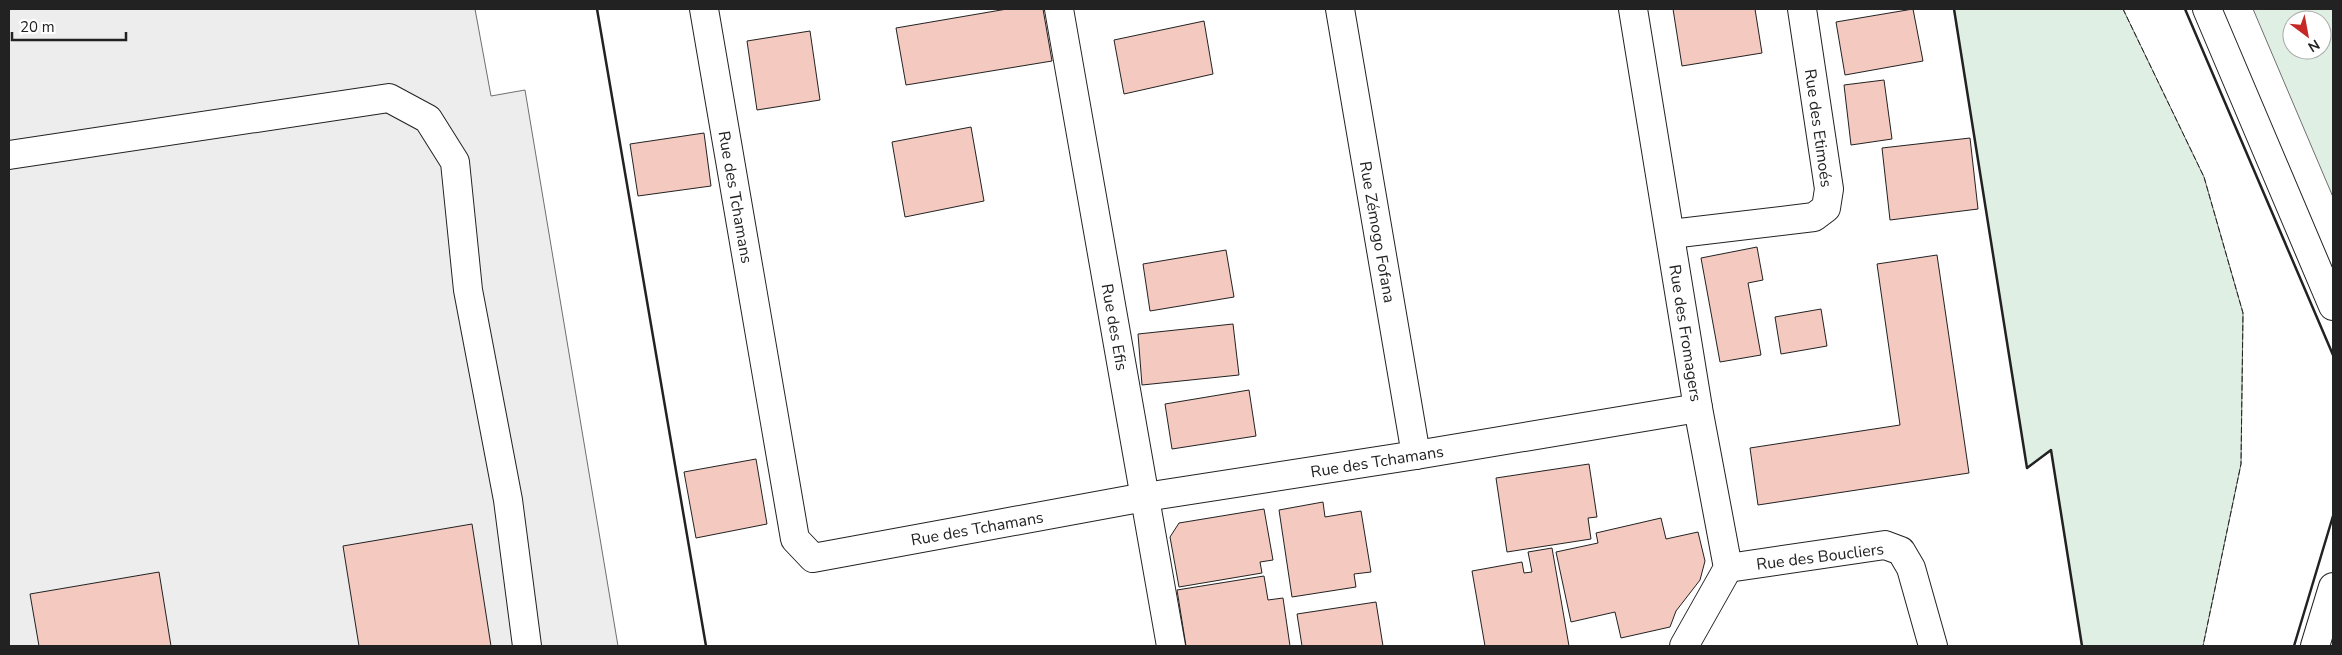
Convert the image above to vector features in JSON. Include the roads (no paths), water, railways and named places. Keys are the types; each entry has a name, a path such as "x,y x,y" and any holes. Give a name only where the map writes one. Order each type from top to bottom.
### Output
{"street":[{"name":"Rue des Tchamans","path":"704,9 795,539 813,558 1146,497 1416,455 1698,408"},
{"name":"Rue des Efis","path":"1059,9 1171,646"},
{"name":"Rue Zémogo Fofana","path":"1340,9 1416,455"},
{"name":"Rue des Fromagers","path":"1632,9 1698,408 1728,568"},
{"name":"Rue des Etimoés","path":"1670,234 1814,217 1826,208 1829,189 1802,9"},
{"path":"2207,9 2333,306"},
{"path":"9,155 389,98 428,120 454,162 468,290 508,500 527,646"},
{"name":"Rue des Boucliers","path":"1728,568 1885,545 1901,551 1912,568 1933,646"},
{"path":"1684,646 1728,568"},
{"path":"2315,646 2333,587"}]}
